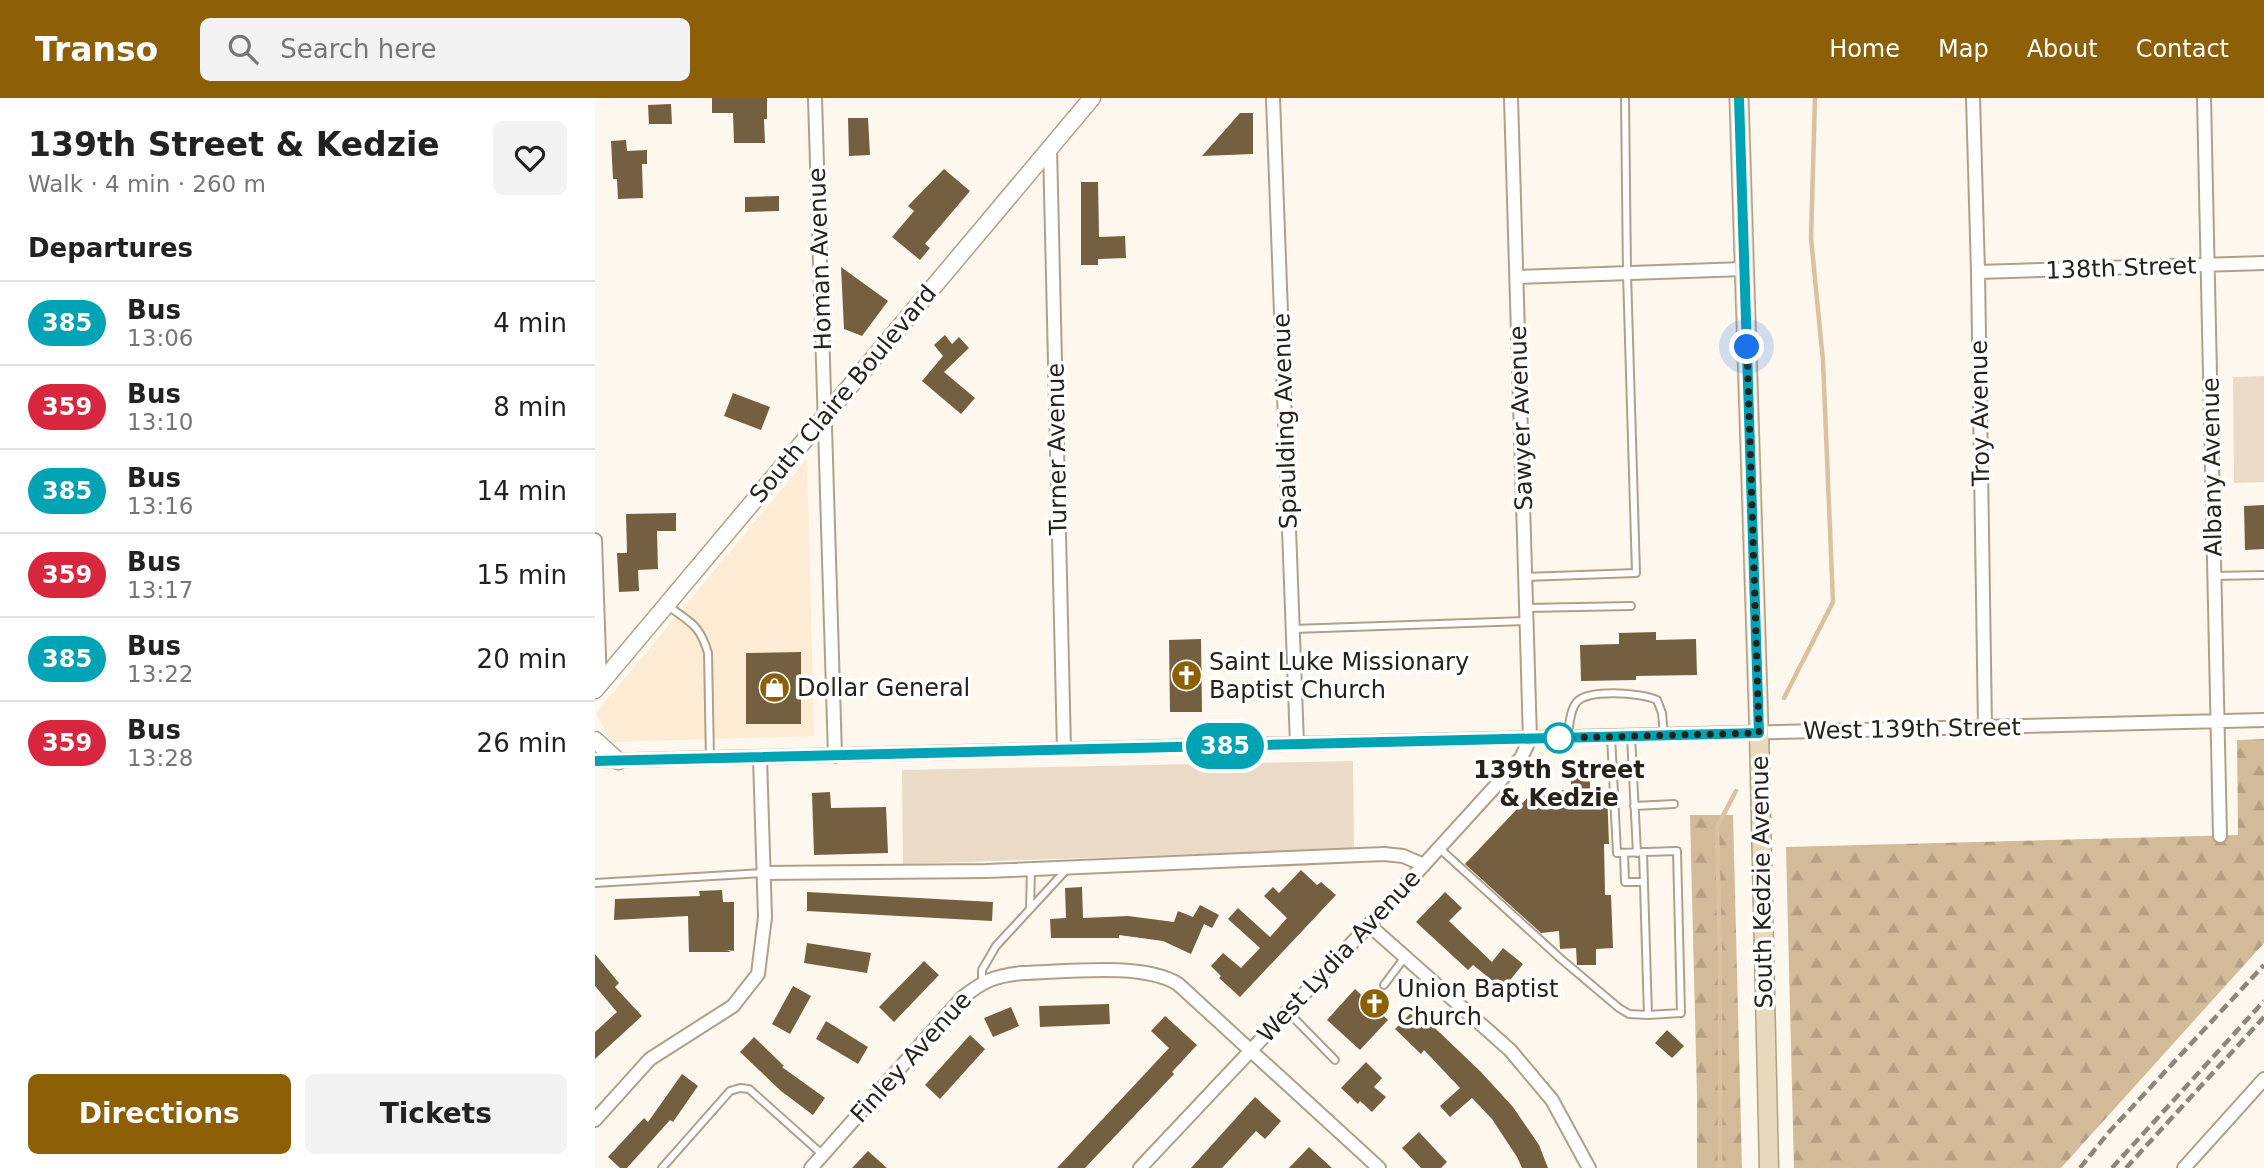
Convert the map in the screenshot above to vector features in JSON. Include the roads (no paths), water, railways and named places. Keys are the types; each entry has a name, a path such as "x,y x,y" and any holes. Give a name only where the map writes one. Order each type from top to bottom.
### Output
{"main road":[{"name":"South Kedzie Avenue","path":"1739,98 1759,733 1769,1168"}],"street":[{"name":"Homan Avenue","path":"815,98 835,756"},
{"name":"South Claire Boulevard","path":"597,687 1092,98"},
{"name":"Spaulding Avenue","path":"1273,98 1297,744"},
{"name":"Sawyer Avenue","path":"1511,98 1530,738"},
{"name":"Troy Avenue","path":"1973,98 1985,727"},
{"name":"Albany Avenue","path":"2204,98 2220,836"},
{"name":"Turner Avenue","path":"1050,147 1064,750"},
{"name":"138th Street","path":"1978,272 2264,263"},
{"path":"1517,277 1744,269"},
{"path":"595,540 597,687"},
{"name":"West 139th Street","path":"595,761 2264,720"},
{"name":"West Lydia Avenue","path":"1140,1168 1424,865 1521,758 1530,738"},
{"path":"595,740 618,761"},
{"path":"595,1120 650,1059 733,1006 758,974 765,917 760,758"},
{"path":"763,873 1031,869 1384,854 1403,856 1424,865"},
{"path":"1369,925 1510,1050 1552,1100 1589,1168"},
{"name":"Finley Avenue","path":"811,1168 962,998 982,982 1009,974 1133,971 1158,974 1178,984 1378,1168"},
{"path":"2184,1168 2264,1079"}],"lane":[{"path":"1525,577 1636,573 1625,98"},
{"path":"2214,576 2264,575"},
{"path":"666,605 694,624 703,636 708,653 710,759"},
{"path":"1293,629 1631,606"},
{"path":"1567,738 1575,704 1585,696 1630,694 1645,695 1657,700 1662,713 1664,735"},
{"path":"1611,736 1625,882 1644,882"},
{"path":"1630,736 1634,806 1644,882 1648,1015"},
{"path":"1634,806 1674,804"},
{"path":"1439,848 1619,1008 1629,1014 1681,1013 1677,851 1621,853"},
{"path":"982,982 982,970 987,959 1069,867"},
{"path":"1030,909 1031,869"},
{"path":"595,883 763,873"},
{"path":"1384,985 1405,957"},
{"path":"1287,1011 1335,1060"},
{"path":"662,1168 730,1091 740,1088 749,1089 823,1155"}],"waterway":[{"path":"1784,698 1833,602 1823,361 1811,238 1815,98"},
{"path":"1720,1168 1717,827 1736,791"}],"railway":[{"path":"2080,1168 2109,1132 2264,965"},
{"path":"2112,1168 2264,1001"},
{"path":"2126,1168 2264,1017"}],"place":[{"name":"Saint Luke Missionary Baptist Church","path":"1186,676"},
{"name":"Dollar General","path":"774,688"},
{"name":"139th Street & Kedzie","path":"1559,738"},
{"name":"Union Baptist Church","path":"1374,1003"}]}
